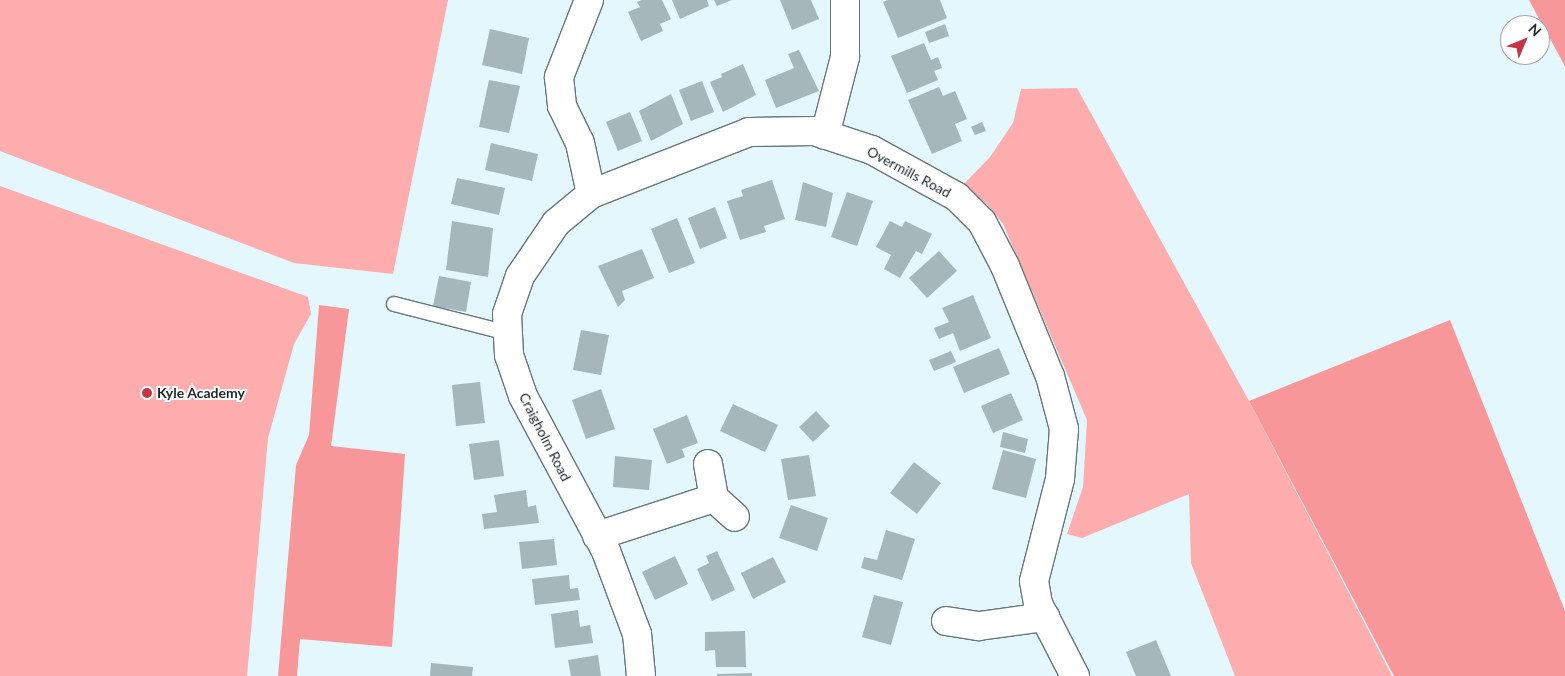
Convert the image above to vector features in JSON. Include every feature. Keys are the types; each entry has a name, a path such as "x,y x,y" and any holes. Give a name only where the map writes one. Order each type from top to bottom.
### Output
{"street":[{"path":"589,0 559,77 562,106 580,143 591,194"},
{"path":"825,135 845,57 845,0"},
{"name":"Overmills Road","path":"508,333 507,314 520,276 556,223 591,194 749,132 814,131 872,150 957,197 982,222 1005,266 1050,376 1064,429 1060,479 1034,581 1038,604 1075,676"},
{"name":"Craigholm Road","path":"508,333 509,355 523,396 598,536 637,634 641,676"},
{"path":"708,464 714,498 735,517"},
{"path":"598,536 714,498"},
{"path":"946,621 979,626 1045,617"}],"lane":[{"path":"394,304 508,333"}],"shaded area":[{"path":"0,0 448,0 393,274 294,263 0,151"},
{"path":"1529,0 1565,0 1565,66 1550,39 1550,15 1537,15"},
{"path":"1077,88 1249,401 1392,676 1235,676 1191,563 1189,494 1082,538 1067,534 1083,487 1087,420 1003,224 987,204 962,186 990,157 1013,123 1021,89"},
{"name":"Kyle Academy","path":"0,186 308,297 311,314 294,344 268,438 247,676 0,676"},
{"path":"319,305 349,309 331,446 405,454 392,647 300,639 297,676 278,676 296,465 309,435"},
{"path":"1450,320 1565,611 1565,676 1394,676 1249,401"}],"building":[{"path":"642,0 662,0 671,19 660,24 663,31 641,41 628,12 640,7 637,2"},
{"path":"672,0 707,0 709,6 680,19"},
{"path":"714,0 732,0 717,6"},
{"path":"780,0 811,0 819,19 792,30"},
{"path":"888,0 940,0 947,18 898,38 883,2"},
{"path":"945,24 949,36 929,43 925,32"},
{"path":"490,29 529,38 522,74 482,65"},
{"path":"924,43 931,60 938,57 942,68 934,71 938,80 907,93 891,56"},
{"path":"799,50 819,91 776,108 765,80 794,68 788,54"},
{"path":"743,64 756,95 723,112 710,82 722,77 721,74"},
{"path":"489,80 520,86 509,133 479,127"},
{"path":"702,81 714,112 691,121 679,90"},
{"path":"939,87 943,96 955,91 967,119 955,124 962,141 932,154 908,100"},
{"path":"671,94 683,124 651,141 639,111"},
{"path":"630,112 642,141 618,151 606,122"},
{"path":"982,122 986,131 975,135 971,127"},
{"path":"491,143 538,154 532,181 485,170"},
{"path":"457,178 505,188 499,215 451,204"},
{"path":"772,180 785,219 764,226 766,232 740,240 727,201 743,196 741,190"},
{"path":"803,182 833,193 826,227 795,220"},
{"path":"847,192 873,201 857,246 831,237"},
{"path":"715,207 727,238 700,249 688,218"},
{"path":"677,218 695,263 669,273 651,229"},
{"path":"452,221 493,228 488,277 446,270"},
{"path":"890,221 902,227 905,221 932,234 922,254 916,251 900,278 884,269 891,255 876,247"},
{"path":"642,249 654,278 622,291 625,300 618,307 598,266"},
{"path":"939,251 957,271 927,298 909,278"},
{"path":"439,276 471,282 466,312 433,306"},
{"path":"973,295 991,338 960,351 953,333 939,339 934,328 949,322 942,308"},
{"path":"581,330 609,335 601,375 573,370"},
{"path":"999,348 1010,374 964,393 953,367"},
{"path":"951,351 956,362 934,371 929,360"},
{"path":"480,382 485,423 456,426 452,385"},
{"path":"601,389 615,429 586,439 572,400"},
{"path":"1011,393 1023,420 993,433 981,406"},
{"path":"733,404 778,425 765,452 720,431"},
{"path":"816,411 830,426 813,442 799,427"},
{"path":"687,415 698,443 682,449 685,457 667,464 653,429"},
{"path":"1003,432 1028,439 1025,453 1000,447"},
{"path":"499,440 504,476 474,480 469,444"},
{"path":"1003,450 1036,459 1026,498 992,489"},
{"path":"809,455 816,496 788,500 781,459"},
{"path":"615,456 652,460 649,490 613,487"},
{"path":"914,462 941,483 917,514 890,493"},
{"path":"526,490 528,507 536,505 539,523 484,529 482,514 497,512 494,495"},
{"path":"791,505 828,518 817,551 779,538"},
{"path":"886,530 915,539 902,580 861,568 864,557 877,560"},
{"path":"554,539 557,565 522,569 519,542"},
{"path":"717,551 735,590 712,601 697,569 709,563 706,556"},
{"path":"675,556 688,584 655,600 642,572"},
{"path":"773,557 786,582 753,599 741,573"},
{"path":"569,575 570,589 578,588 580,600 535,605 532,579"},
{"path":"874,595 903,602 891,645 862,637"},
{"path":"578,610 580,627 590,625 593,643 555,648 551,614"},
{"path":"745,631 746,667 716,667 715,650 705,651 705,632"},
{"path":"1156,640 1171,676 1136,676 1126,652"},
{"path":"598,655 601,676 571,676 568,660"},
{"path":"431,663 473,667 472,676 430,676"},
{"path":"752,673 752,676 717,676 717,674"}],"place":[{"name":"Kyle Academy","path":"147,393"}]}
